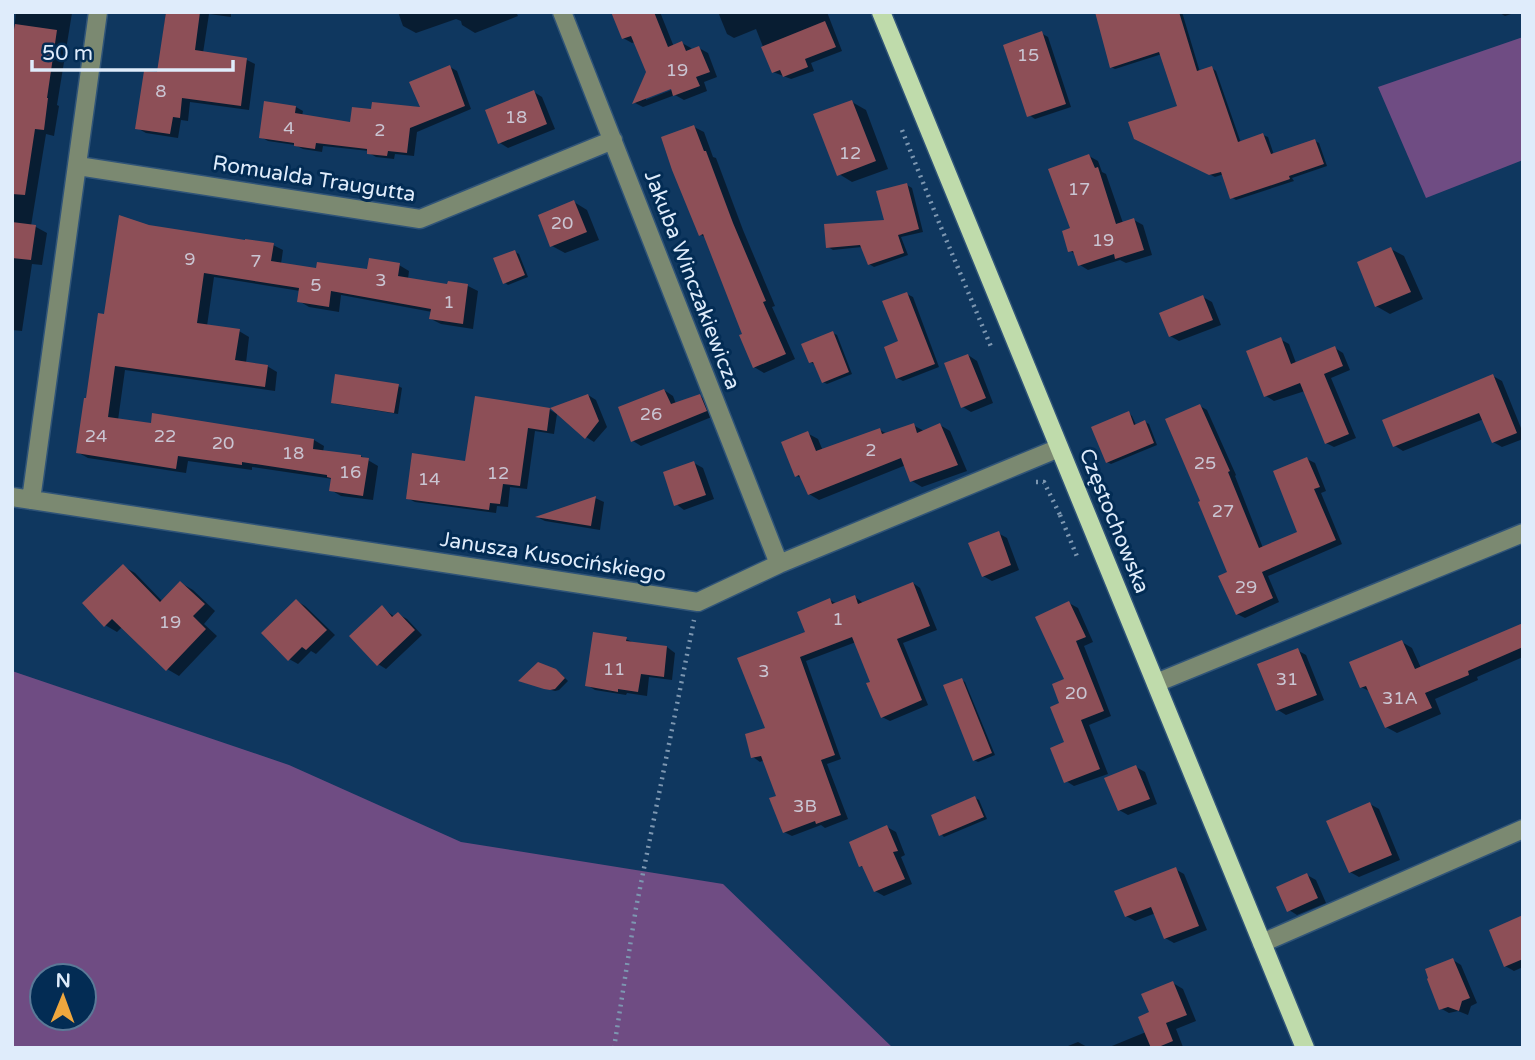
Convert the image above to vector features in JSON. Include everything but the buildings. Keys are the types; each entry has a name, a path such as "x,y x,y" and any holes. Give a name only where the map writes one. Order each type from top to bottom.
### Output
{"main road":[{"name":"Częstochowska","path":"881,12 1305,1048"}],"street":[{"path":"32,500 98,12"},
{"name":"Jakuba Winczakiewicza","path":"562,12 779,564"},
{"name":"Romualda Traugutta","path":"78,166 420,219 612,140"},
{"path":"698,602 779,564 1059,448"},
{"name":"Janusza Kusocińskiego","path":"12,497 698,602"},
{"path":"1156,683 1523,533"},
{"path":"1262,943 1523,829"}],"path":[{"path":"614,1048 636,908 698,602"}],"shaded area":[{"path":"1523,37 1523,160 1426,198 1378,87"},
{"path":"12,671 289,765 461,842 723,884 893,1048 12,1048"}]}
